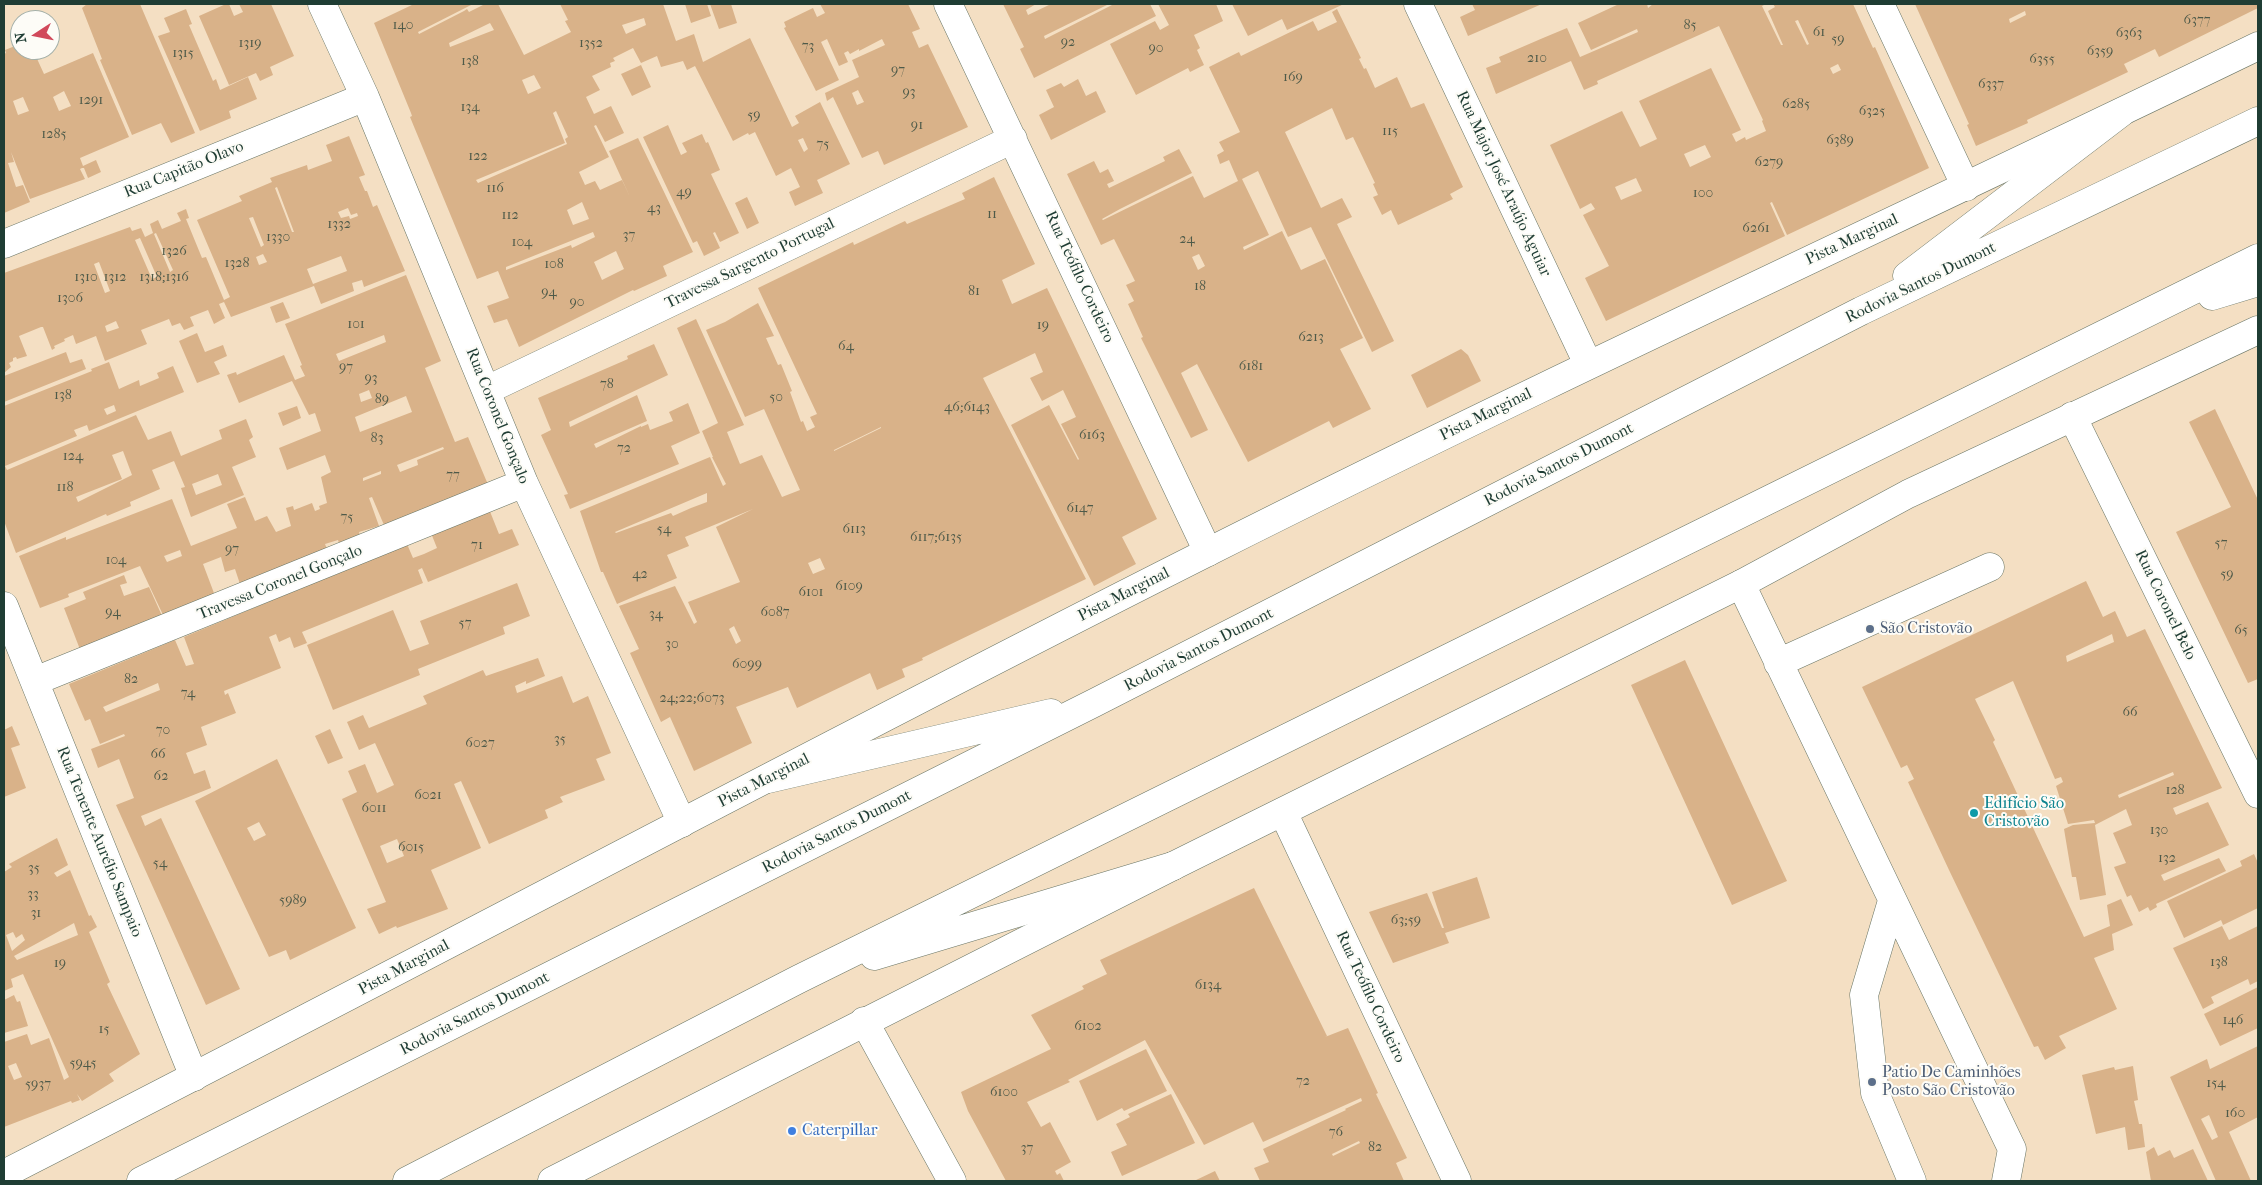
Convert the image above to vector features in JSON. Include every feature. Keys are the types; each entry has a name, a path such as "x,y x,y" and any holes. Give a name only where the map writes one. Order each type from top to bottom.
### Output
{"main road":[{"name":"Rua Teófilo Cordeiro","path":"948,4 1208,552"},
{"name":"Rua Major José Araújo Aguiar","path":"1418,4 1588,364"},
{"path":"1880,4 1966,187"},
{"name":"Rua Coronel Gonçalo","path":"326,5 524,483 682,823"},
{"name":"Pista Marginal","path":"4,1174 1208,552 1588,364 1966,187 2258,46"},
{"name":"Rua Capitão Olavo","path":"4,244 365,97"},
{"path":"1861,311 2122,112"},
{"name":"Rodovia Santos Dumont","path":"141,1181 1094,703 1861,311 2258,121"},
{"name":"Travessa Sargento Portugal","path":"487,390 1013,138"},
{"path":"407,1181 799,979 2258,258"},
{"path":"2125,324 2258,282"},
{"path":"552,1181 864,1021 1741,584 1908,494 2258,330"},
{"name":"Rua Coronel Belo","path":"2072,416 2258,794"},
{"name":"Travessa Coronel Gonçalo","path":"35,681 524,483"},
{"path":"1778,663 1990,567"},
{"path":"1741,584 2012,1149 2006,1181"},
{"name":"Rua Tenente Aurélio Sampaio","path":"4,606 194,1077"},
{"path":"768,779 1094,703"},
{"name":"Rua Teófilo Cordeiro","path":"1283,812 1457,1181"},
{"path":"799,979 1173,866"},
{"path":"1892,901 1864,995 1875,1093 1912,1181"},
{"path":"864,1021 952,1181"}],"building":[{"path":"87,4 140,4 195,133 171,143 161,123 132,135 100,60 102,59 82,8"},
{"path":"229,4 234,16 243,12 239,4 271,4 294,56 270,67 273,75 260,81 256,73 229,85 199,16"},
{"path":"414,4 473,4 418,32 419,34 467,9 469,12 485,4 498,4 524,55 571,32 565,21 568,20 560,4 663,4 676,41 694,34 703,62 750,38 792,127 799,123 795,116 820,102 850,164 817,180 823,193 795,206 789,192 800,187 791,168 776,176 755,132 749,135 748,133 733,141 695,66 687,70 683,61 661,67 657,56 641,63 633,48 613,58 615,61 610,63 611,67 592,76 600,90 586,97 594,114 611,106 624,133 605,142 596,125 594,126 609,157 579,172 585,185 595,181 600,190 622,180 630,197 609,151 638,138 693,252 663,266 667,276 633,290 519,347 507,319 494,323 487,306 509,298 498,271 477,279 410,117 412,116 411,113 374,23","holes":["644,18 646,25 626,34 622,25","490,23 494,30 450,47 449,43","534,75 541,88 528,94 522,80","556,111 568,137 565,139 567,144 478,183 476,180 565,143 553,113","803,138 808,149 804,152 798,140","582,202 589,219 573,225 567,210","593,232 595,237 572,248 571,245 506,270 506,267","616,251 624,269 602,280 594,262"]},
{"path":"685,4 707,4 711,16 691,23"},
{"path":"710,4 731,4 737,23 719,29"},
{"path":"820,4 908,4 920,29 912,32 919,48 928,44 968,127 884,165 878,151 862,158 833,97 827,101 825,93 859,77 852,60 885,45 882,39 859,51 859,49 850,54 848,51 844,53 848,62 839,66 827,39 821,42 839,80 816,91 784,28 786,27 784,22 813,8 817,17 825,13","holes":["858,90 864,102 857,105 852,93"]},
{"path":"1003,4 1036,4 1026,10 1028,15 1051,4 1109,4 1044,36 1045,39 1114,4 1150,4 1156,16 1034,78 1020,49 1024,47"},
{"path":"1158,4 1216,4 1223,21 1194,35 1200,48 1197,50 1204,65 1190,72 1188,68 1136,95 1110,44 1155,21 1160,30 1169,25"},
{"path":"1232,4 1344,4 1287,30 1282,19 1248,36"},
{"path":"1472,4 1542,4 1468,36 1460,17 1475,10"},
{"path":"1619,4 1647,4 1648,8 1653,4 1766,4 1762,6 1781,45 1783,45 1768,11 1775,7 1773,4 1853,4 1873,48 1875,47 1929,168 1787,235 1772,202 1770,203 1785,236 1606,321 1585,278 1609,266 1583,215 1595,209 1591,203 1580,209 1550,145 1622,111 1640,147 1657,139 1639,101 1711,68 1741,130 1732,134 1736,142 1745,137 1746,140 1766,131 1763,120 1719,26 1597,81 1598,84 1584,90 1571,61 1496,94 1486,68 1501,62 1499,57 1567,28 1580,57 1638,32 1637,29 1591,50 1578,23","holes":["1798,20 1809,44 1807,45 1795,21","1838,64 1841,70 1833,74 1830,68","1705,145 1711,157 1690,167 1684,154","1636,178 1642,191 1621,200 1615,187"]},
{"path":"1915,4 2258,4 2258,8 2159,57 2155,49 2124,64 2128,72 2027,120 2028,123 1976,146 1967,125 1969,124","holes":["2025,11 2026,15 2010,23 2009,19"]},
{"path":"186,9 192,24 189,25 213,81 216,79 220,90 248,77 257,99 229,111 231,118 200,131 158,36 170,32 164,18"},
{"path":"1337,9 1361,58 1359,59 1364,69 1366,68 1375,88 1397,77 1411,108 1424,103 1463,187 1450,194 1453,199 1398,225 1391,210 1382,215 1373,197 1378,195 1373,184 1375,183 1353,137 1346,140 1332,108 1285,132 1321,208 1342,198 1352,217 1337,224 1394,341 1372,352 1311,227 1288,237 1258,171 1242,179 1269,235 1243,247 1244,250 1282,231 1301,270 1325,259 1363,338 1340,349 1371,409 1333,428 1329,421 1248,462 1197,364 1181,373 1208,430 1191,438 1141,338 1143,337 1128,304 1134,301 1126,285 1135,281 1114,239 1101,245 1067,174 1094,161 1100,173 1108,169 1114,181 1107,184 1109,188 1165,161 1163,157 1179,149 1192,173 1120,209 1103,220 1193,176 1204,198 1238,181 1229,160 1220,164 1217,155 1224,151 1219,142 1240,132 1209,67 1239,52 1241,56 1313,21 1318,31 1337,22 1332,12","holes":["1199,254 1205,266 1198,270 1192,257"]},
{"path":"10,48 10,60 38,60 44,74 93,53 129,137 80,158 83,166 96,160 101,172 88,178 84,168 82,168 80,169 85,179 30,199 11,152 14,162 8,163 16,187 23,185 30,202 4,213 4,54 6,53 5,50","holes":["64,91 71,106 59,111 53,97","23,97 29,111 18,115 13,101"]},
{"path":"641,65 651,87 632,96 621,74"},
{"path":"1078,79 1086,96 1096,91 1106,112 1051,140 1039,115 1054,107 1046,90 1061,83 1064,87"},
{"path":"668,125 681,155 687,152 682,143 702,134 706,143 708,142 720,170 711,174 739,233 720,242 715,232 713,233 720,248 704,256 697,241 693,243 643,137"},
{"path":"349,136 365,175 359,177 373,207 377,205 405,271 364,287 362,280 352,283 354,291 321,304 314,286 231,317 224,302 219,304 225,318 214,324 208,310 190,317 194,326 184,330 180,323 172,326 169,319 141,330 147,344 105,361 96,336 76,344 73,335 54,346 55,348 52,350 43,327 41,327 19,336 27,356 17,359 16,357 13,358 13,361 9,363 11,367 4,373 4,273 130,227 132,231 141,228 145,237 153,233 150,224 158,220 162,229 181,221 177,213 186,209 189,218 186,219 202,258 206,257 224,300 230,297 197,220 242,201 239,196 272,182 270,178 307,165 308,170 332,161 326,145","holes":["277,187 294,232 292,232 275,188","348,208 351,215 357,213 358,216 350,219 349,216 341,218 338,212","253,217 264,245 261,247 249,218","156,233 173,270 170,272 154,234","140,238 157,277 152,279 135,240","263,254 267,262 259,265 256,257","341,256 347,271 313,284 307,269","99,262 110,291 105,293 94,264","116,321 119,328 107,332 105,326"]},
{"path":"994,177 1035,264 1002,280 1012,304 1047,288 1157,519 1122,537 1136,564 1094,586 1011,425 1049,405 1078,460 1061,424 1076,417 1063,390 1042,401 1030,378 1043,372 1035,353 983,378 1086,579 922,658 923,660 902,669 905,677 877,690 870,673 797,708 788,687 736,707 752,743 694,771 670,717 661,722 630,653 639,649 619,606 675,586 694,624 697,622 688,602 740,582 716,527 753,509 685,537 689,546 667,555 677,578 617,604 603,572 601,572 580,511 710,457 723,486 726,484 712,457 702,431 718,423 677,328 696,319 744,425 727,432 740,464 762,455 782,497 800,490 764,409 745,417 706,330 725,322 758,303 774,336 766,338 778,365 781,364 792,391 790,392 801,422 803,421 807,431 815,427 810,417 817,414 758,288 853,242 854,245 905,221 907,224 965,199 962,193","holes":["881,427 834,451 834,450","707,493 707,502 673,516 671,513 615,532","820,558 825,569 813,574 808,563","734,626 741,641 736,644 729,629"]},
{"path":"747,197 759,223 747,229 735,203"},
{"path":"406,275 441,361 425,368 455,442 468,437 489,487 384,525 372,497 369,498 379,526 359,532 362,542 342,551 338,540 325,544 327,549 240,584 235,569 225,572 221,557 203,564 217,601 164,617 140,566 68,594 69,597 40,608 19,556 66,537 66,540 172,499 191,546 237,528 227,504 245,497 255,521 267,516 276,532 291,526 286,508 293,506 294,510 312,503 315,511 320,509 319,506 327,503 321,477 331,472 325,455 287,470 279,448 321,431 315,413 309,415 292,381 239,403 227,375 236,372 237,375 284,355 295,380 305,376 285,324","holes":["384,335 386,342 339,361 336,354","369,390 372,398 361,402 359,394","406,396 412,412 360,432 355,417","443,447 444,449 417,460 418,465 400,472 397,465","381,471 381,474 363,481 363,478","180,550 182,556 167,562 164,556"]},
{"path":"283,302 290,318 276,323 270,307"},
{"path":"197,333 205,352 223,345 227,356 214,362 220,374 197,383 179,341"},
{"path":"654,344 668,375 569,422 570,427 637,395 647,421 594,444 596,448 641,426 648,424 650,430 673,421 669,412 688,403 700,433 671,446 679,464 570,509 564,495 568,494 541,435 551,430 538,398 628,359 627,356"},
{"path":"1461,349 1468,355 1481,381 1427,408 1411,375"},
{"path":"66,352 70,363 82,359 86,369 4,402 4,376"},
{"path":"109,362 119,389 139,380 140,386 159,378 157,373 173,366 184,392 89,431 87,425 74,430 77,436 5,466 7,470 136,415 148,440 171,431 181,456 222,439 219,430 246,419 253,437 249,440 256,457 232,467 244,495 191,517 181,488 185,487 174,461 152,470 160,489 130,502 131,506 107,516 106,514 16,553 4,521 4,406 92,371 91,369","holes":["114,405 116,411 107,415 104,409","123,451 132,475 78,502 76,497 122,479 112,455","218,474 222,485 196,495 192,484"]},
{"path":"297,406 301,418 283,426 278,413"},
{"path":"2215,409 2258,500 2258,679 2248,683 2176,532 2231,507 2189,422"},
{"path":"489,509 499,534 512,529 519,545 428,582 422,568 418,570 423,583 302,632 307,643 294,648 290,637 279,642 276,634 269,637 281,668 224,691 225,695 228,693 236,713 201,727 207,745 186,753 194,774 205,770 211,788 141,816 145,826 161,818 240,989 206,1005 116,805 134,798 119,759 98,768 91,749 125,736 124,734 100,744 90,719 85,721 69,684 175,640 186,666 194,664 184,637 407,544 413,558 424,554 437,548 431,533","holes":["158,683 160,690 106,712 103,707"]},
{"path":"124,575 127,583 120,585 124,596 149,587 163,618 81,652 64,608 86,599 83,592"},
{"name":"Edifício São Cristovão","path":"2086,581 2103,617 2115,611 2127,637 2145,629 2222,788 2173,808 2176,815 2208,802 2229,845 2161,875 2164,881 2219,858 2226,871 2156,904 2157,907 2150,911 2148,907 2139,912 2131,895 2127,897 2114,867 2126,863 2113,833 2132,825 2126,809 2095,825 2106,895 2080,900 2076,877 2072,877 2064,829 2073,825 2095,823 2094,820 2068,824 2056,786 2063,782 2061,777 2055,779 2013,681 1975,699 1995,740 1993,742 2084,937 2110,926 2107,905 2121,899 2133,925 2112,934 2114,950 2094,958 2117,1009 2059,1036 2066,1048 2045,1060 2038,1046 2034,1047 1949,870 1908,782 1914,779 1907,765 1901,768 1862,687","holes":["2112,634 2114,642 2067,662 2066,656","2173,772 2174,775 2119,798 2118,795"]},
{"path":"517,583 530,616 503,627 505,634 418,669 420,675 333,710 307,645 393,610 410,651 429,644 420,621"},
{"path":"538,658 545,676 526,684 526,681 515,686 517,693 562,676 573,703 588,696 611,753 596,759 605,780 560,797 563,802 545,810 548,818 489,844 461,781 454,784 481,848 431,870 448,909 397,928 396,926 379,934 367,909 386,902 342,799 357,792 348,771 365,764 377,793 394,785 375,743 359,750 347,722 363,715 369,728 427,704 423,696 483,670 486,676","holes":["397,839 404,856 387,863 380,846"]},
{"path":"1685,660 1787,881 1732,905 1631,685"},
{"path":"12,726 20,745 11,748 26,788 4,797 4,730"},
{"path":"330,729 343,758 328,764 315,736"},
{"path":"277,759 356,928 290,960 286,950 269,957 195,801","holes":["259,822 266,835 254,841 247,828"]},
{"path":"57,838 68,865 54,873 57,877 70,870 89,916 91,915 97,927 89,932 110,982 107,984 140,1054 109,1074 114,1081 82,1101 77,1094 80,1100 72,1103 71,1101 4,1127 4,1042 27,1034 31,1045 49,1038 64,1080 69,1077 23,974 11,979 13,987 4,991 4,872 12,867 9,864","holes":["74,923 78,935 17,960 14,956","13,932 16,938 22,934 25,940 12,951 6,935","16,1063 22,1077 14,1080 8,1066"]},
{"path":"2254,854 2258,863 2258,908 2223,925 2221,920 2184,938 2167,901 2242,866 2240,861"},
{"path":"1477,877 1490,918 1445,933 1449,943 1393,963 1369,912 1427,893 1442,928 1444,928 1432,892"},
{"path":"1254,888 1327,1036 1325,1037 1348,1028 1378,1093 1376,1094 1407,1158 1396,1163 1404,1181 1260,1181 1254,1168 1269,1162 1263,1149 1346,1110 1362,1101 1361,1098 1263,1142 1253,1122 1204,1145 1145,1040 1068,1080 1070,1082 1027,1102 1041,1127 1050,1122 1071,1162 1055,1171 1057,1175 1060,1173 1064,1181 1006,1181 968,1111 961,1092 1051,1049 1031,1015 1084,989 1082,986 1107,974 1100,960","holes":["1359,1141 1360,1143 1333,1156 1332,1154"]},
{"path":"2222,926 2229,940 2258,926 2258,981 2250,985 2248,979 2211,997 2214,1003 2203,1009 2173,948"},
{"path":"2258,987 2258,1028 2220,1046 2204,1014"},
{"path":"14,995 17,1002 20,1001 28,1026 4,1033 4,1000"},
{"path":"2258,1046 2258,1117 2229,1132 2251,1181 2216,1181 2170,1077 2207,1059 2210,1069","holes":["2209,1115 2218,1137 2212,1140 2201,1119"]},
{"path":"1146,1049 1167,1091 1124,1111 1122,1108 1097,1121 1079,1081"},
{"path":"2133,1066 2138,1100 2134,1101 2139,1124 2142,1124 2145,1147 2128,1150 2125,1127 2096,1134 2082,1075 2114,1067 2115,1070"},
{"path":"1171,1094 1195,1143 1122,1176 1111,1152 1127,1145 1116,1124 1130,1117 1128,1114"},
{"path":"2154,1147 2158,1156 2170,1150 2174,1158 2193,1149 2208,1181 2151,1181 2146,1152"},
{"path":"1215,1171 1220,1181 1194,1181"}],"place":[{"name":"São Cristovão","path":"1870,629"},
{"name":"Edifício São Cristovão","path":"1974,813"},
{"name":"Patio De Caminhões Posto São Cristovão","path":"1872,1082"},
{"name":"Caterpillar","path":"792,1131"}]}
